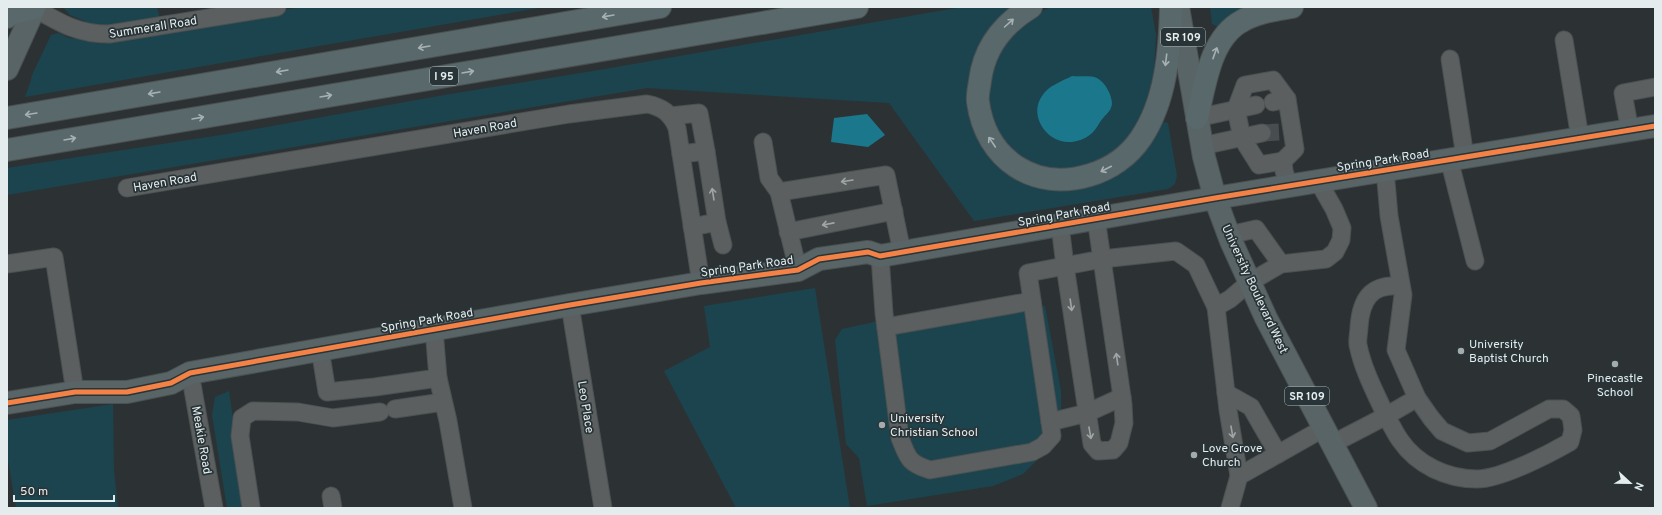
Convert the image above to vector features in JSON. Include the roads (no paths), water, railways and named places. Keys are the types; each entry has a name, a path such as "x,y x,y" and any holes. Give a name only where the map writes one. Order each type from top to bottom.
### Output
{"highway":[{"path":"7,118 660,7"},
{"name":"I 95","path":"7,150 857,7"},
{"path":"1031,7 1009,22 999,33 991,46 981,73 978,101 984,127 990,140 1005,158 1021,171 1047,180 1062,180 1077,179 1107,168 1124,157 1140,139 1155,114 1164,81 1171,24 1171,7"},
{"path":"1197,118 1206,78 1219,42 1229,30 1242,21 1255,15 1292,7"},
{"path":"7,17 10,14 34,8"}],"main road":[{"name":"University Boulevard West","path":"1178,7 1202,146 1215,198 1229,236 1266,318 1366,508"},
{"path":"7,69 34,8"},
{"name":"Spring Park Road","path":"7,403 75,392 127,392 171,383 190,373 320,349 701,283 798,270 819,259 868,252 880,256 1215,198 1655,126"}],"street":[{"name":"Summerall Road","path":"34,8 62,24 93,34 101,34 277,7"},
{"path":"1564,40 1580,138"},
{"path":"1450,59 1457,158 1474,261"},
{"path":"1273,80 1280,100 1286,131 1295,149 1283,161 1259,165 1242,138 1236,109 1245,85 1273,80"},
{"path":"1630,131 1623,92 1655,87"},
{"name":"Haven Road","path":"127,188 577,113 646,104 656,105 665,110 670,116"},
{"path":"1197,118 1256,105"},
{"path":"701,283 677,128 670,116 699,113 717,222 723,245"},
{"path":"1202,146 1262,133"},
{"path":"763,142 768,178 779,192 798,270"},
{"path":"681,154 706,152"},
{"path":"1283,161 1284,171 1289,186"},
{"path":"1385,170 1389,216 1402,295 1396,350 1417,398 1442,431 1468,443 1490,441 1549,409 1563,409 1571,416 1573,430 1570,442 1543,458 1498,475 1477,479 1447,474 1430,468 1418,460 1400,441 1386,416 1368,375 1358,344 1360,313 1365,302 1371,294 1380,287 1388,285 1400,286"},
{"path":"779,192 886,175 902,252"},
{"path":"1216,307 1230,299 1250,282 1281,264 1326,259 1335,252 1341,240 1342,228 1334,209 1318,181"},
{"path":"788,232 894,211"},
{"path":"1060,225 1086,413 1092,444 1098,451 1113,450 1119,443 1124,423 1122,397 1096,218"},
{"path":"692,227 717,222"},
{"path":"1229,236 1256,229 1281,264"},
{"path":"880,256 886,327 900,438 906,454 915,465 930,470 1032,452 1043,446 1052,436 1028,274 1102,259 1176,251 1196,265 1216,307 1226,393 1239,476 1230,508"},
{"path":"7,264 54,257 75,392"},
{"path":"886,327 1032,301"},
{"name":"Leo Place","path":"570,305 603,508"},
{"path":"434,329 438,378 463,508"},
{"path":"320,349 333,418"},
{"name":"Meakie Road","path":"190,373 214,508"},
{"path":"327,392 438,378"},
{"path":"1226,393 1251,407 1278,454"},
{"path":"1050,422 1086,413 1122,397"},
{"path":"1239,476 1278,454 1386,416 1417,398"},
{"path":"251,507 240,436 242,418 253,411 298,412 333,418 443,402"}],"water":[{"path":"1072,76 1097,78 1103,82 1108,89 1112,104 1109,111 1091,134 1077,141 1067,142 1057,140 1047,133 1040,124 1037,113 1039,101 1045,92 1056,84"},
{"path":"867,114 885,135 868,147 831,142 834,118"}],"tunnel":[{"path":"1262,133 1280,132"}],"place":[{"name":"University Baptist Church","path":"1461,351"},
{"name":"Pinecastle School","path":"1615,364"},
{"name":"University Christian School","path":"882,425"},
{"name":"Love Grove Church","path":"1194,455"}]}
